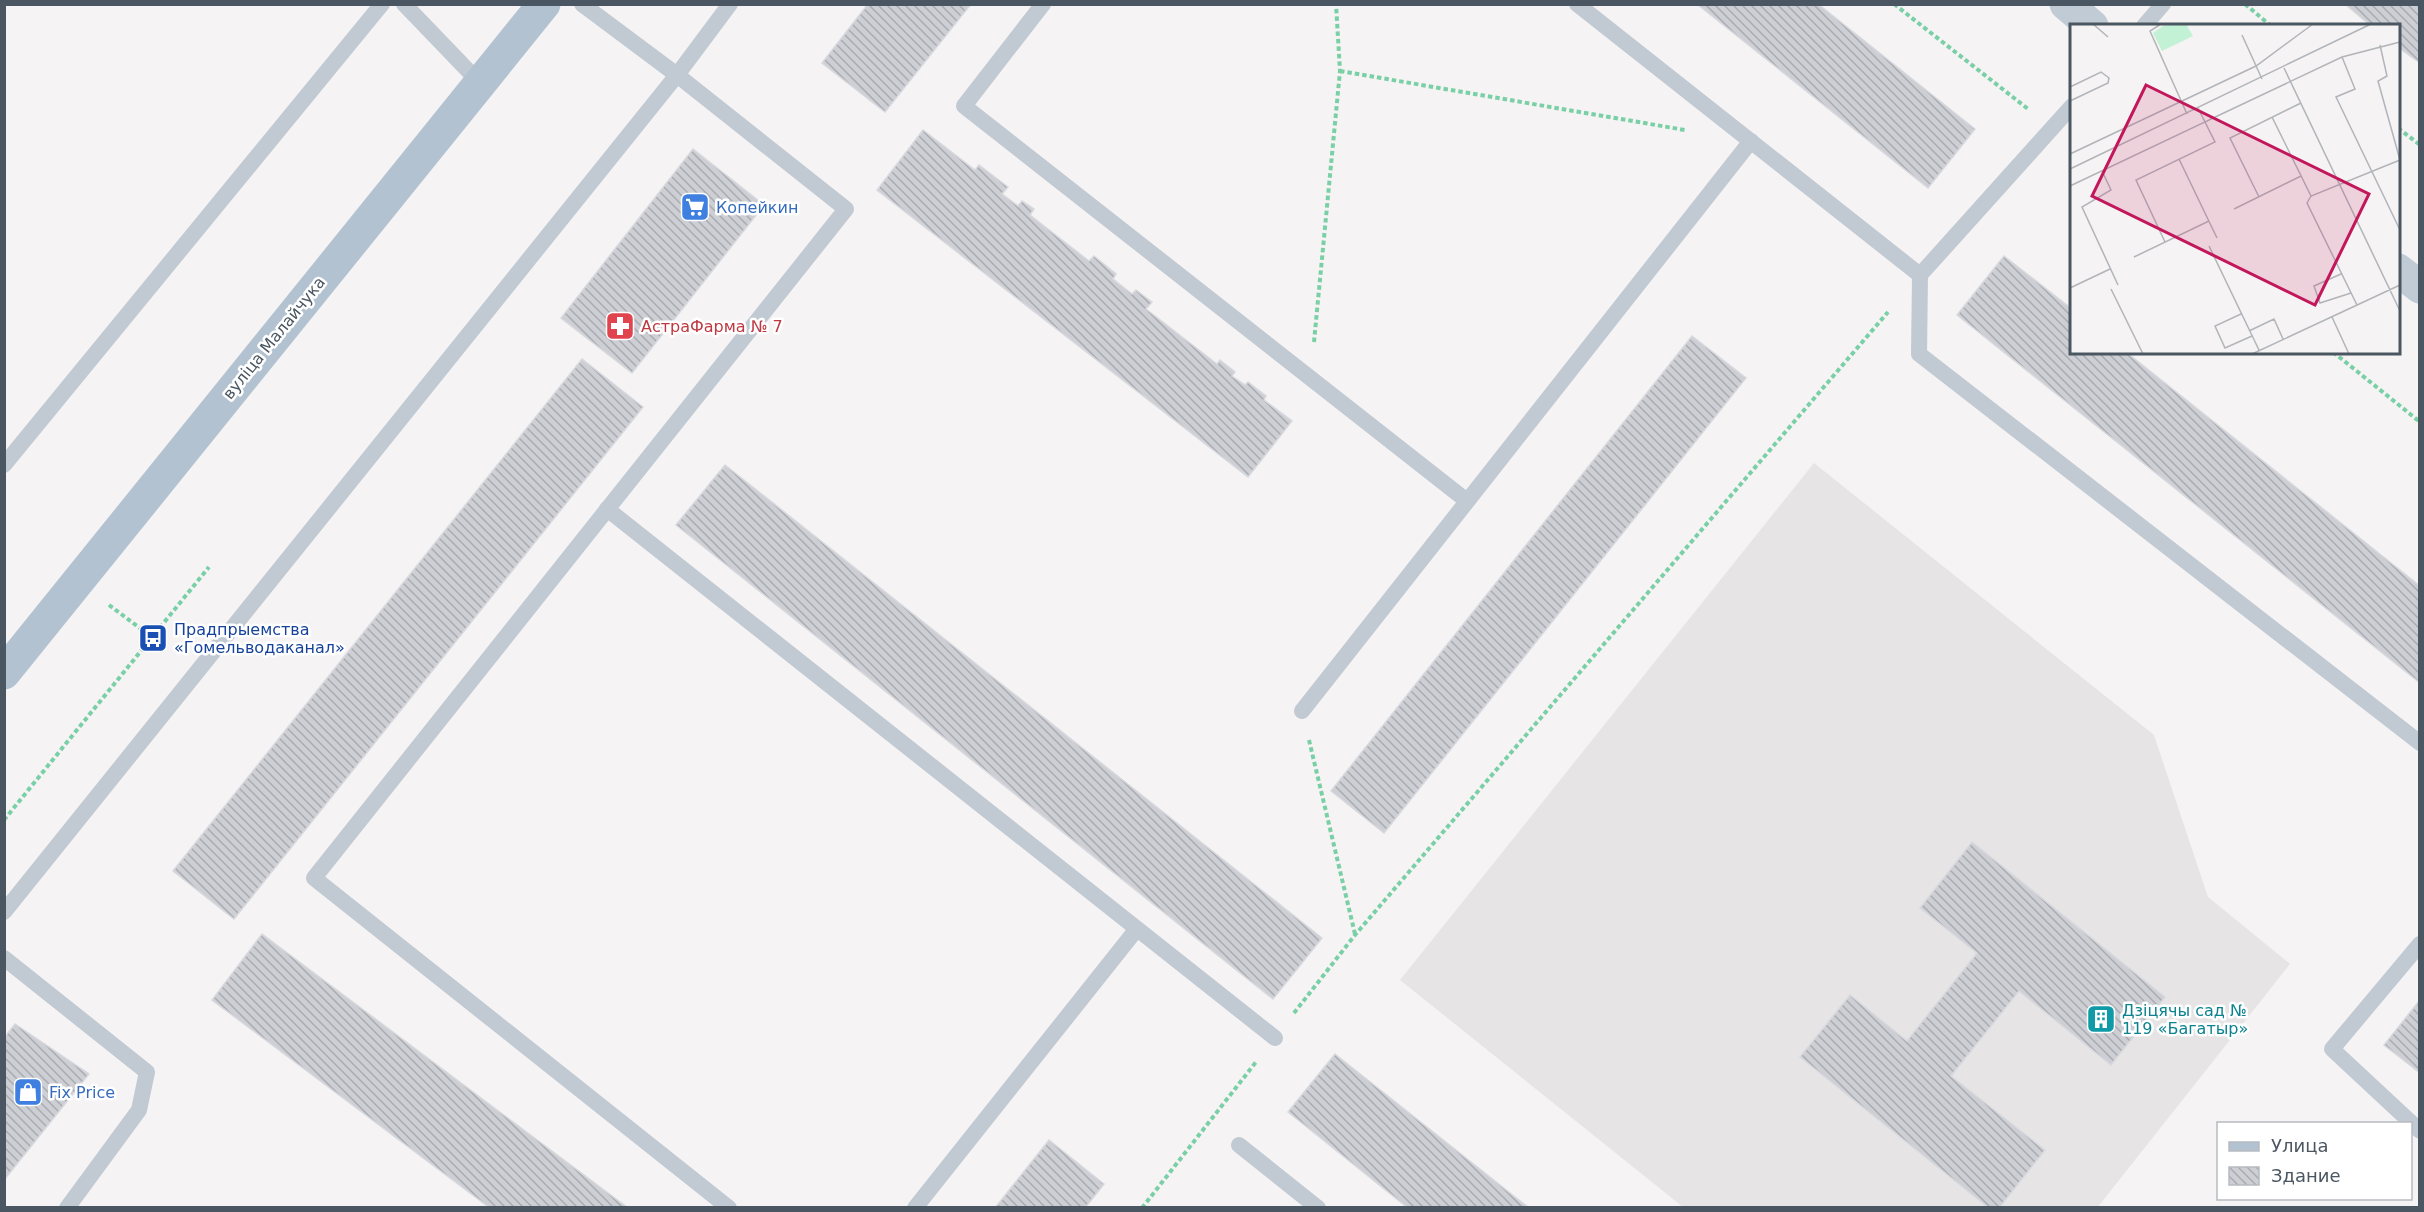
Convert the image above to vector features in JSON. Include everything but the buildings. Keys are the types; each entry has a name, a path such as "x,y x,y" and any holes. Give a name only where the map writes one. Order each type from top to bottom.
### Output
{"main road":[{"name":"вуліца Малайчука","path":"4,673 544,4"},
{"path":"2066,4 2090,24"},
{"path":"2400,272 2420,287"}],"lane":[{"path":"4,465 382,4"},
{"path":"404,4 480,83"},
{"path":"582,4 677,75 846,209 314,878 729,1208"},
{"path":"4,912 677,75 730,4"},
{"path":"1044,4 964,106 1467,501"},
{"path":"1577,4 1920,275"},
{"path":"2146,24 2163,4"},
{"path":"2070,108 1920,275 1919,354 2420,743"},
{"path":"1302,711 1751,141"},
{"path":"607,509 1275,1038"},
{"path":"915,1208 1136,930"},
{"path":"2410,1122 2331,1049 2420,944"},
{"path":"4,958 147,1072 139,1110 67,1208"},
{"path":"1239,1145 1317,1208"}],"path":[{"path":"1310,378 1340,71 1336,4"},
{"path":"1894,4 2052,127"},
{"path":"2245,4 2269,24"},
{"path":"1340,71 1692,131"},
{"path":"2400,129 2420,144"},
{"path":"1142,1208 1355,935 1920,275"},
{"path":"2335,354 2420,422"},
{"path":"4,820 209,567"},
{"path":"77,580 153,638"},
{"path":"1302,711 1355,935"}],"shaded area":[{"path":"1814,463 2154,735 2208,897 2290,964 2097,1208 1683,1207 1400,980"}],"place":[{"name":"Копейкин","path":"695,207"},
{"name":"АстраФарма № 7","path":"620,326"},
{"name":"Прадпрыемства «Гомельводаканал»","path":"153,638"},
{"name":"Дзіцячы сад № 119 «Багатыр»","path":"2101,1019"},
{"name":"Fix Price","path":"28,1092"}]}
